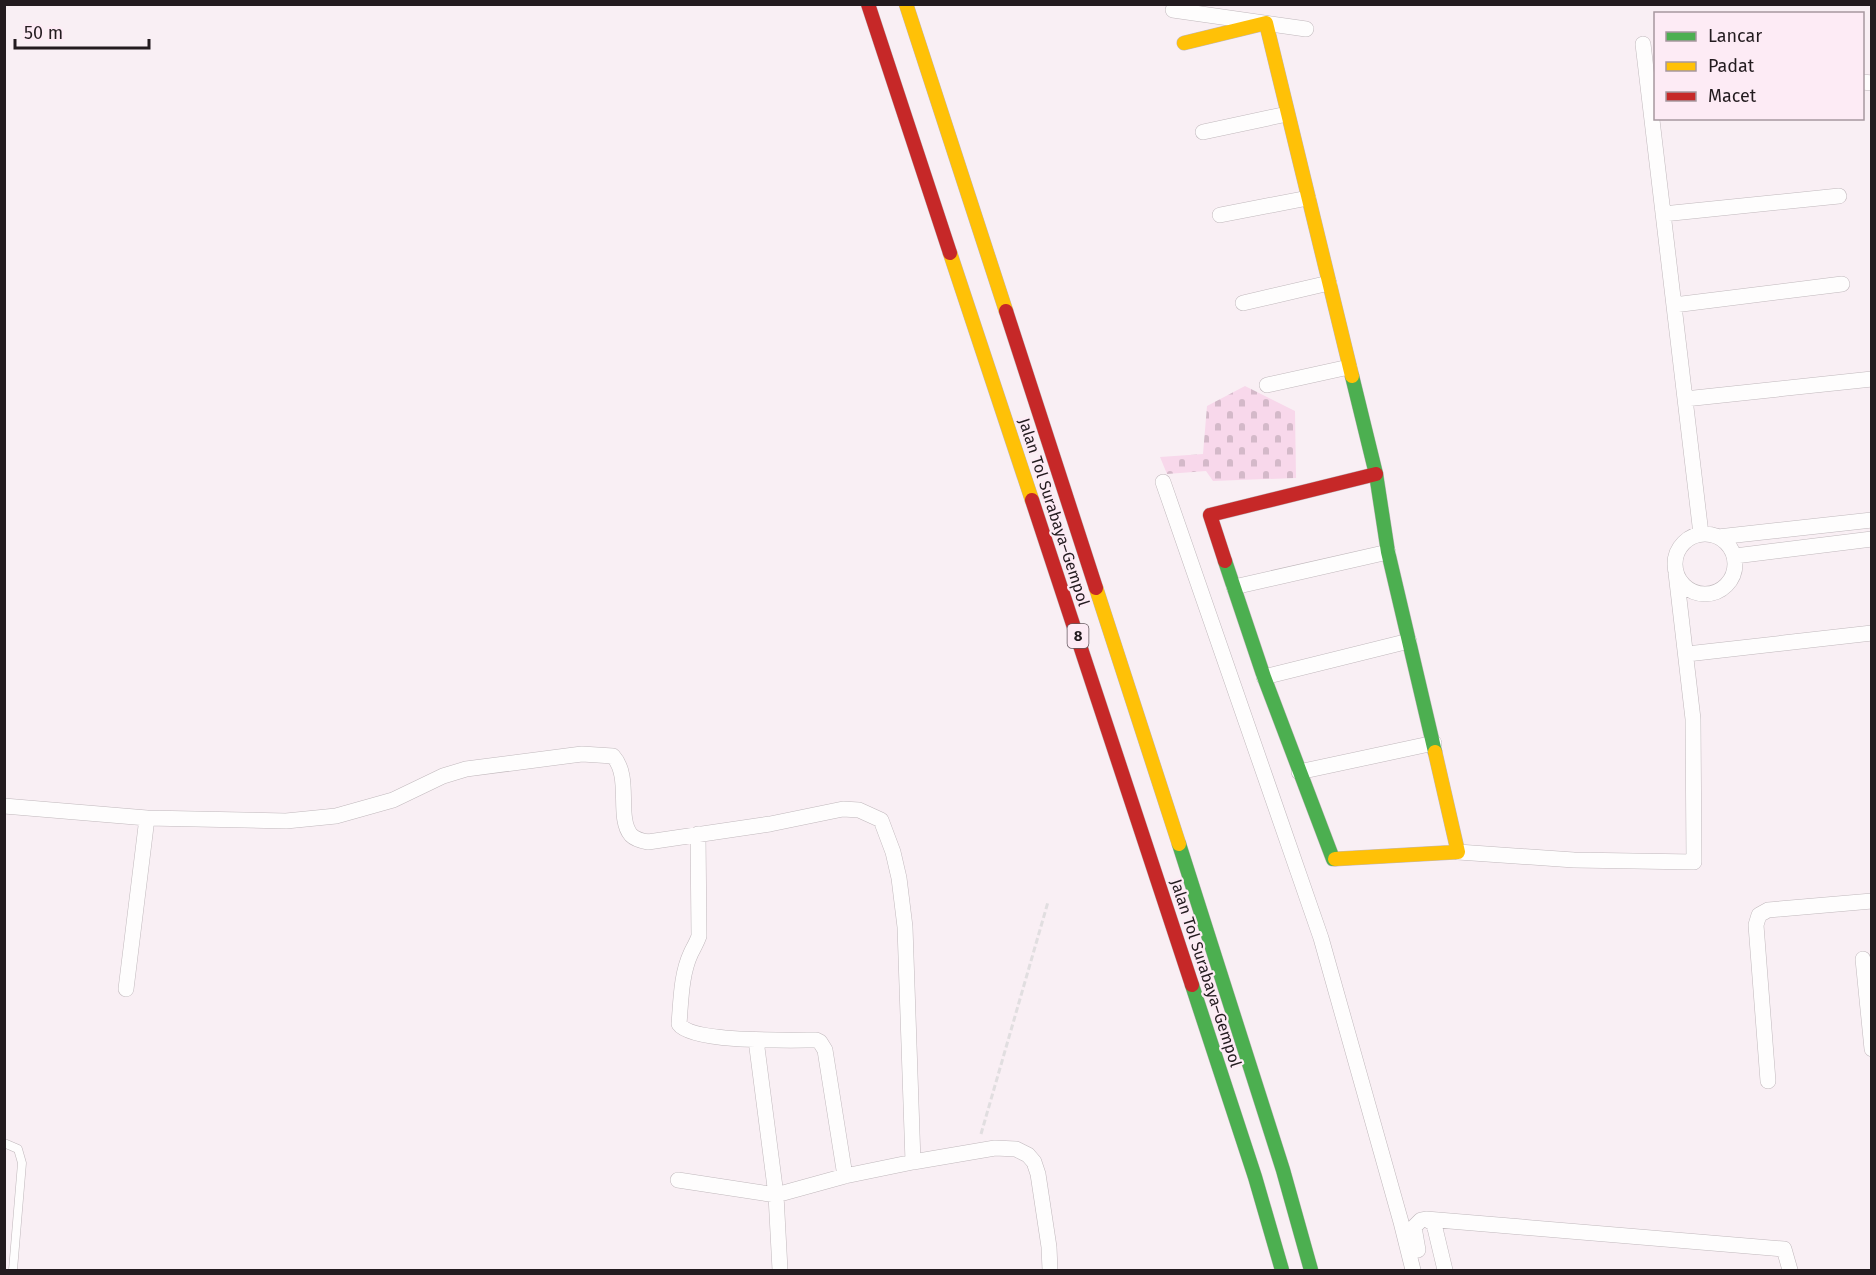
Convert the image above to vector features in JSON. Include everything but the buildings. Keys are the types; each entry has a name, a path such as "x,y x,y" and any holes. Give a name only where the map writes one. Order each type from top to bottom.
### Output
{"main road":[{"name":"Jalan Tol Surabaya–Gempol","path":"868,4 1244,1143 1282,1270"},
{"name":"Jalan Tol Surabaya–Gempol","path":"906,4 1128,685 1283,1170 1311,1270"},
{"path":"1184,44 1266,23 1376,474 1388,552 1458,852 1333,859 1264,677 1210,515 1376,474"}],"street":[{"path":"1173,10 1306,29"},
{"path":"1643,44 1650,61 1654,108"},
{"path":"1203,132 1287,114"},
{"path":"1655,120 1663,214 1701,534"},
{"path":"1663,214 1839,196"},
{"path":"1220,215 1308,198"},
{"path":"1243,303 1329,283"},
{"path":"1674,305 1842,284"},
{"path":"1267,385 1349,367"},
{"path":"1685,399 1872,379"},
{"path":"1162,482 1321,938 1413,1270"},
{"path":"1458,852 1574,860 1694,862 1693,719 1675,565 1680,548 1685,542 1701,534 1718,537 1872,520"},
{"path":"1676,573 1686,587 1693,592 1710,594 1718,592 1731,580 1735,572 1735,555 1731,548 1718,537"},
{"path":"1735,555 1872,539"},
{"path":"1234,587 1388,552"},
{"path":"1687,654 1872,633"},
{"path":"1264,677 1408,641"},
{"path":"1299,772 1434,743"},
{"path":"4,806 147,818 286,821 336,816 393,800 443,776 466,769 582,754 602,754 613,756 622,771 627,826 631,835 648,842 770,824 843,808 860,810 881,820 893,852 899,878 905,927 913,1162"},
{"path":"126,989 147,818"},
{"path":"698,834 699,936 691,953 682,988 679,1024 682,1029 692,1033 756,1040 816,1040 824,1046 845,1176"},
{"path":"1768,1082 1756,925 1759,915 1768,910 1872,901"},
{"path":"1863,959 1869,998 1872,1049"},
{"path":"756,1040 776,1195 780,1270"},
{"path":"678,1180 776,1195 845,1176 913,1162 995,1148 1017,1149 1028,1155 1034,1162 1038,1174 1050,1270"},
{"path":"1423,1270 1414,1232 1417,1223 1426,1219 1784,1249 1790,1270"},
{"path":"1426,1219 1434,1224 1445,1270"}],"lane":[{"path":"4,1143 18,1149 22,1163 13,1270"}],"path":[{"path":"976,1151 1048,902"}],"green space":[{"path":"1245,386 1295,411 1296,478 1213,481 1206,471 1167,474 1160,457 1203,454 1207,406"}],"traffic: fast":[{"path":"1352,376 1376,474 1388,552 1435,752"},
{"path":"1225,561 1264,677 1333,859 1335,859"},
{"path":"1179,844 1283,1170 1311,1270"},
{"path":"1192,985 1255,1177 1282,1270"}],"traffic: slow":[{"path":"906,4 1006,311"},
{"path":"1184,43 1266,23 1352,376"},
{"path":"950,253 1032,500"},
{"path":"1096,588 1179,844"},
{"path":"1335,859 1458,852 1435,752"}],"traffic: jam":[{"path":"868,4 950,253"},
{"path":"1006,311 1096,588"},
{"path":"1225,561 1210,515 1376,474"},
{"path":"1032,500 1192,985"}]}
